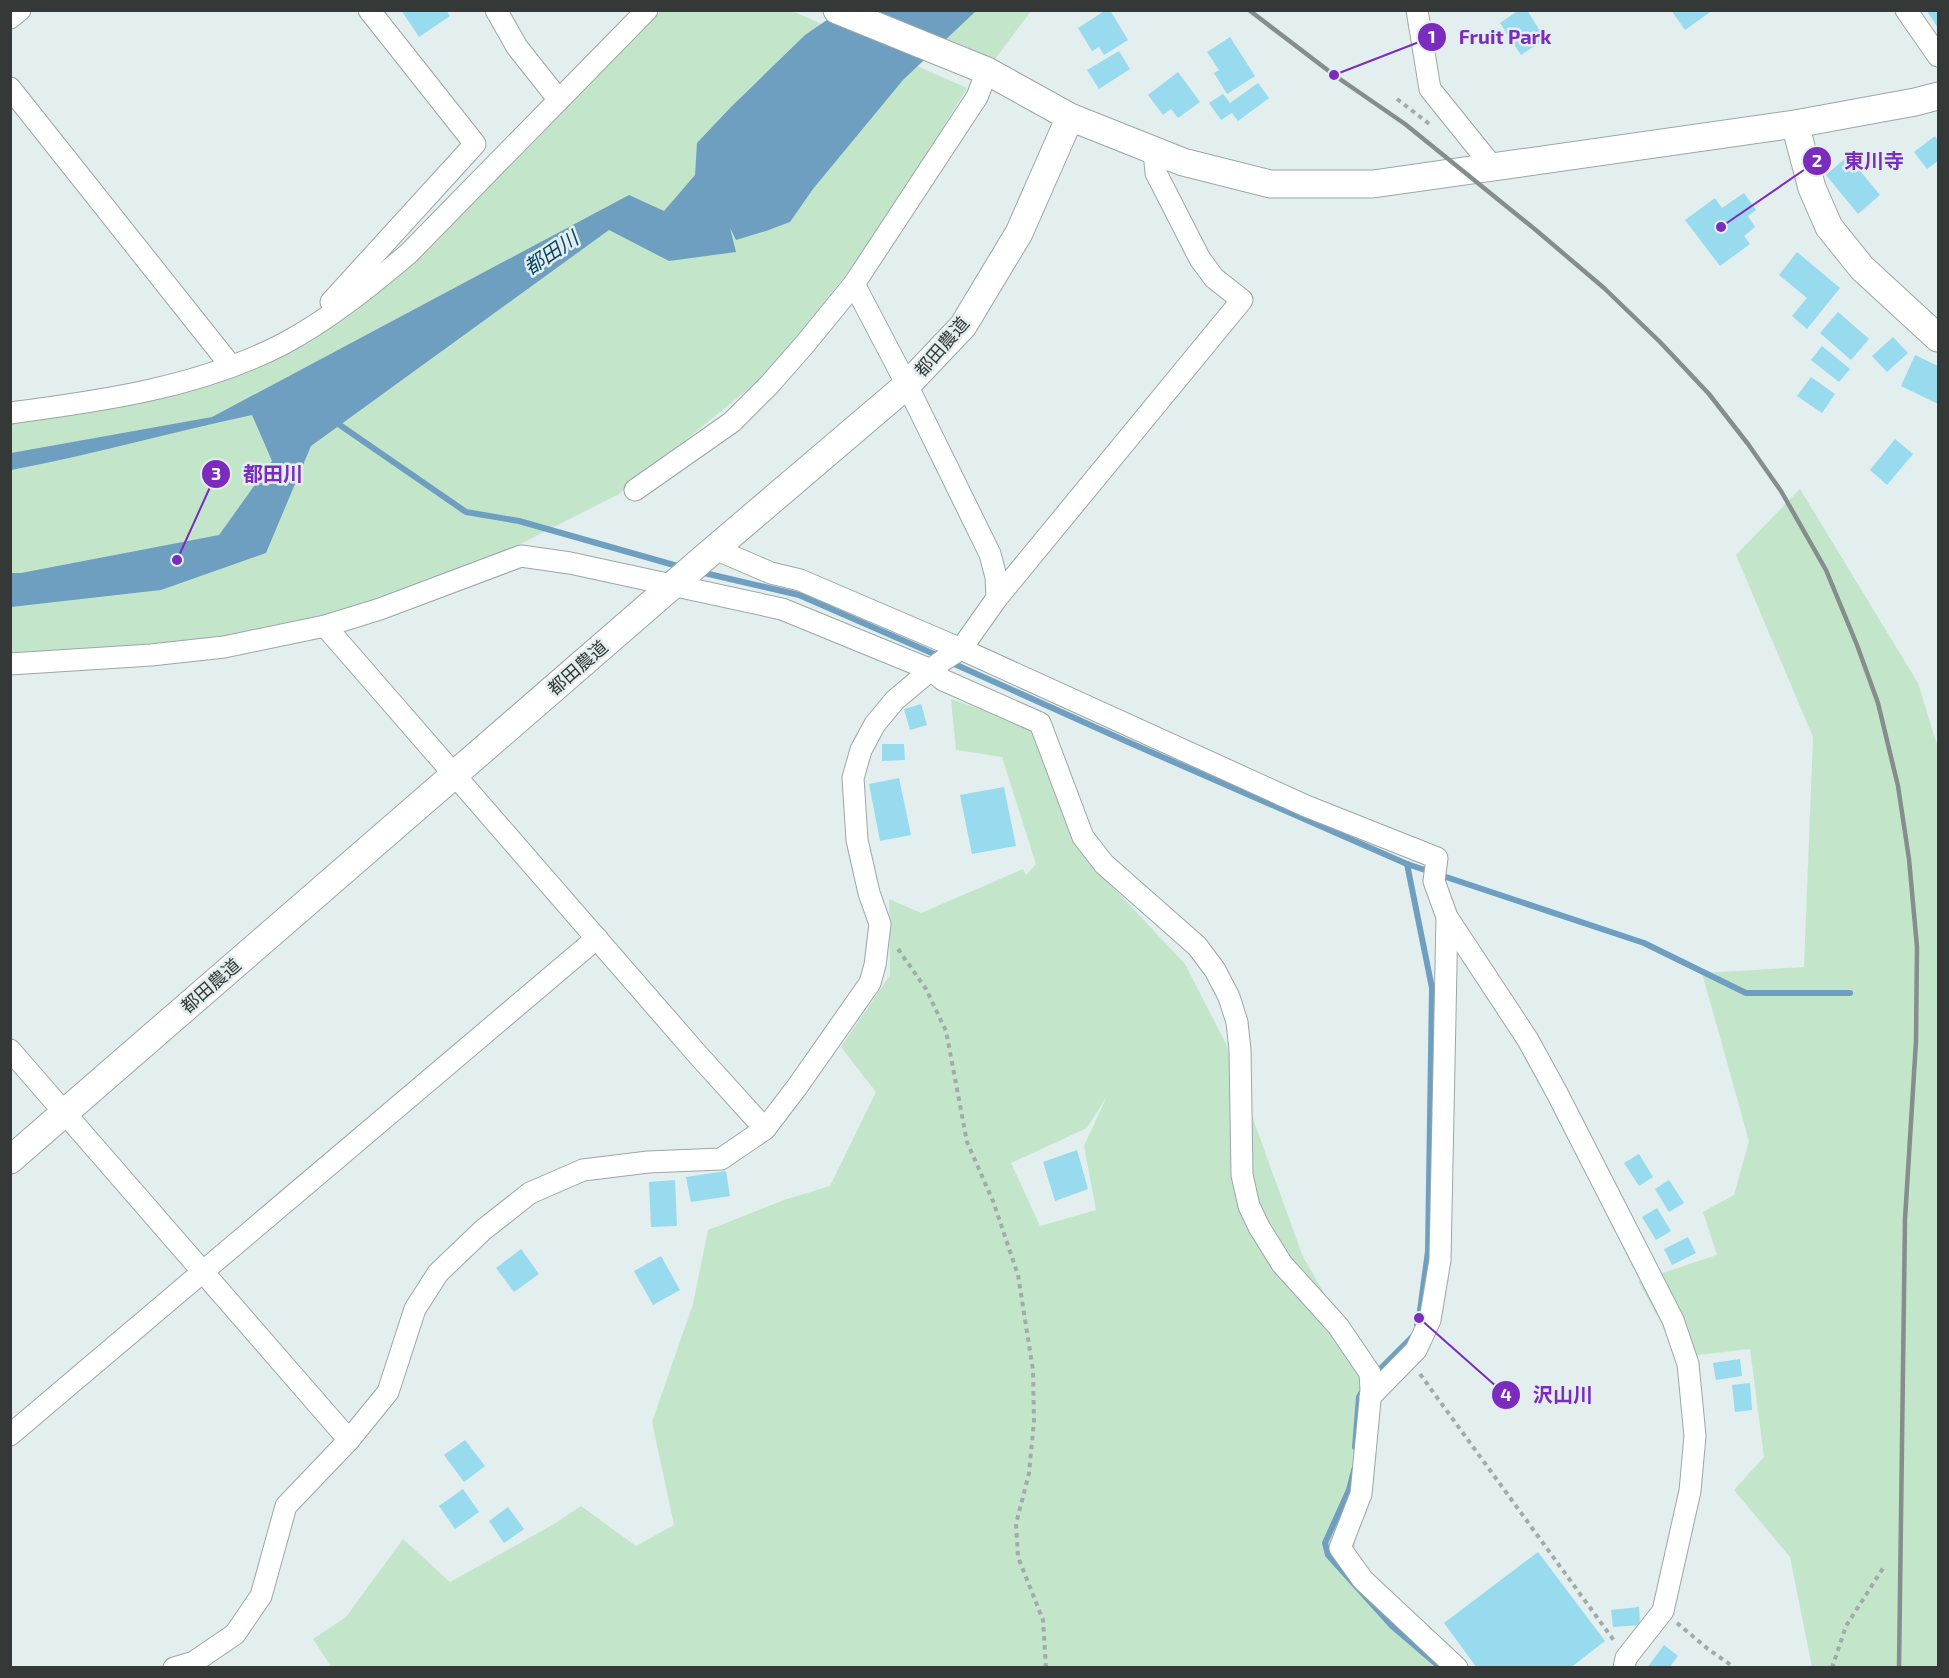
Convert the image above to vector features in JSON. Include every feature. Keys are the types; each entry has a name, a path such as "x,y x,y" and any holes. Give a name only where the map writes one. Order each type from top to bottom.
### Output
{"street":[{"path":"10,18 20,10"},
{"path":"305,331 475,144 369,10"},
{"path":"496,10 518,47 559,100"},
{"path":"10,413 108,398 164,386 258,356 305,331 375,281 408,254 647,10"},
{"path":"837,10 987,71 1070,117 1183,162 1270,184 1373,184 1795,124 1938,96"},
{"path":"1417,10 1430,89 1492,166"},
{"path":"1906,10 1938,56"},
{"path":"635,490 732,422 777,376 854,284 977,97 987,71"},
{"path":"10,88 231,366"},
{"name":"都田農道","path":"10,1160 907,385 963,326 1019,233 1070,117"},
{"path":"1795,124 1812,188 1829,227 1863,268 1938,338"},
{"path":"174,1668 194,1662 234,1634 261,1596 286,1506 349,1440 388,1392 415,1309 438,1273 483,1230 530,1193 583,1170 648,1162 721,1159 765,1129 870,983 875,965 880,924 869,893 857,840 853,778 861,750 875,724 895,700 946,659 1242,300 1214,278 1200,259 1156,173 1154,150"},
{"path":"854,284 907,385 990,554 996,577 997,598"},
{"path":"709,554 800,580 946,659"},
{"path":"10,664 151,655 224,647 325,626 380,609 521,556 676,583 782,609 946,659 1437,858 1434,881 1447,917 1528,1040 1557,1093 1673,1320 1688,1364 1695,1436 1690,1491 1663,1611 1625,1663"},
{"path":"325,626 765,1129"},
{"path":"946,659 943,680 1040,723 1083,837 1104,864 1197,946 1215,970 1229,997 1237,1022 1240,1050 1242,1175 1249,1206 1282,1264 1338,1326 1370,1387 1362,1494 1340,1548 1363,1580 1456,1668"},
{"path":"1370,1387 1409,1359 1416,1350 1430,1320 1440,1260 1447,917"},
{"path":"10,1435 597,938"},
{"path":"10,1050 349,1440"}],"path":[{"path":"880,924 926,989 946,1032 967,1142 993,1201 1018,1275 1033,1370 1034,1421 1029,1473 1016,1524 1018,1557 1043,1620 1046,1668"},
{"path":"1409,1359 1625,1663"},
{"path":"1832,1668 1846,1626 1886,1565"},
{"path":"1663,1611 1708,1649 1736,1668"}],"green space":[{"path":"661,11 792,11 967,88 883,228 768,373 619,494 449,580 265,631 118,652 11,653 10,412 86,401 282,344 336,319"},
{"path":"972,11 1031,11 992,63 944,42"},
{"path":"1800,489 1918,683 1938,748 1938,1667 1812,1667 1790,1557 1734,1490 1764,1457 1750,1349 1680,1357 1638,1281 1717,1255 1703,1212 1734,1195 1749,1141 1702,973 1804,967 1813,737 1736,555"},
{"path":"951,699 1038,729 1086,852 1111,885 1185,964 1226,1044 1303,1257 1367,1363 1354,1562 1453,1667 332,1668 313,1639 346,1617 403,1539 450,1582 554,1524 581,1506 636,1546 674,1525 652,1422 693,1304 708,1230 784,1200 830,1186 876,1092 841,1047 890,975 889,899 921,913 1023,869 1027,878 1026,875 1036,864 1002,757 956,750","holes":["1107,1096 1084,1146 1096,1210 1040,1226 1011,1163 1087,1128"]}],"water":[{"path":"840,11 976,11 903,80 813,189 790,222 736,240 730,228 736,252 669,261 609,230 311,446 266,553 161,590 11,607 11,573 219,535 272,461 252,415 11,470 11,453 212,417 629,195 664,211 695,175 697,143 805,35"}],"building":[{"path":"401,10 446,10 450,16 419,37"},
{"path":"1106,10 1110,10 1128,40 1104,55 1099,47 1092,51 1078,28"},
{"path":"1519,10 1527,10 1545,39 1521,55 1500,23"},
{"path":"1671,10 1713,10 1685,30"},
{"path":"1938,10 1938,28 1927,11"},
{"path":"1230,37 1255,76 1227,94 1214,73 1219,70 1207,52"},
{"path":"1119,51 1130,69 1099,89 1087,70"},
{"path":"1178,72 1200,102 1178,118 1171,109 1163,115 1148,95"},
{"path":"1258,83 1269,98 1238,121 1232,113 1221,120 1209,103 1223,94 1230,103"},
{"path":"1935,136 1938,141 1938,161 1927,169 1914,152"},
{"path":"1848,156 1880,195 1858,214 1826,175"},
{"path":"1744,193 1756,210 1748,216 1755,227 1744,236 1750,244 1720,266 1685,220 1715,198 1722,208"},
{"path":"1797,252 1840,288 1807,329 1792,316 1807,298 1779,275"},
{"path":"1838,312 1869,339 1851,360 1820,333"},
{"path":"1893,337 1908,353 1887,372 1872,356"},
{"path":"1822,346 1850,369 1839,382 1811,360"},
{"path":"1915,355 1938,366 1938,404 1901,386"},
{"path":"1811,377 1835,394 1822,413 1797,396"},
{"path":"1895,439 1913,454 1887,485 1870,470"},
{"path":"921,704 927,725 910,730 904,709"},
{"path":"882,744 904,744 905,760 882,761"},
{"path":"899,778 911,835 880,841 869,784"},
{"path":"1004,787 1016,846 972,854 960,795"},
{"path":"1077,1150 1088,1189 1055,1201 1043,1162"},
{"path":"1639,1154 1653,1177 1639,1186 1624,1163"},
{"path":"726,1171 730,1196 691,1202 686,1177"},
{"path":"675,1180 677,1226 651,1227 649,1182"},
{"path":"1669,1180 1684,1203 1669,1212 1655,1189"},
{"path":"1657,1208 1671,1231 1656,1240 1642,1217"},
{"path":"1688,1237 1696,1253 1672,1265 1664,1249"},
{"path":"521,1249 539,1274 514,1292 496,1268"},
{"path":"661,1256 680,1290 653,1305 634,1271"},
{"path":"1740,1359 1742,1376 1716,1380 1713,1363"},
{"path":"1750,1383 1752,1410 1735,1412 1732,1385"},
{"path":"465,1440 485,1466 464,1482 444,1455"},
{"path":"463,1489 479,1512 455,1529 439,1506"},
{"path":"508,1507 524,1529 504,1543 489,1521"},
{"path":"1538,1552 1605,1641 1570,1668 1477,1668 1444,1623"},
{"path":"1639,1607 1640,1625 1613,1627 1611,1610"},
{"path":"1664,1645 1678,1656 1669,1668 1647,1668"}],"waterway":[{"path":"334,421 466,512 519,521 681,567"},
{"path":"700,572 799,595 941,657"},
{"path":"950,662 1407,864 1644,943 1746,993 1850,993"},
{"path":"1407,864 1432,988 1428,1251 1417,1325"},
{"path":"1375,1374 1412,1337"},
{"path":"1355,1447 1359,1397 1363,1390"},
{"path":"1354,1470 1349,1490 1325,1543 1328,1555 1392,1626 1441,1668"}],"railway":[{"path":"1249,10 1334,75 1405,124 1604,288 1660,342 1709,394 1781,491 1826,570 1857,645 1878,703 1898,786 1909,859 1917,947 1916,1041 1905,1219 1899,1668"}],"place":[{"name":"Fruit Park","path":"1334,75"},
{"name":"東川寺","path":"1721,227"},
{"name":"都田川","path":"177,560"},
{"name":"沢山川","path":"1419,1318"}]}
